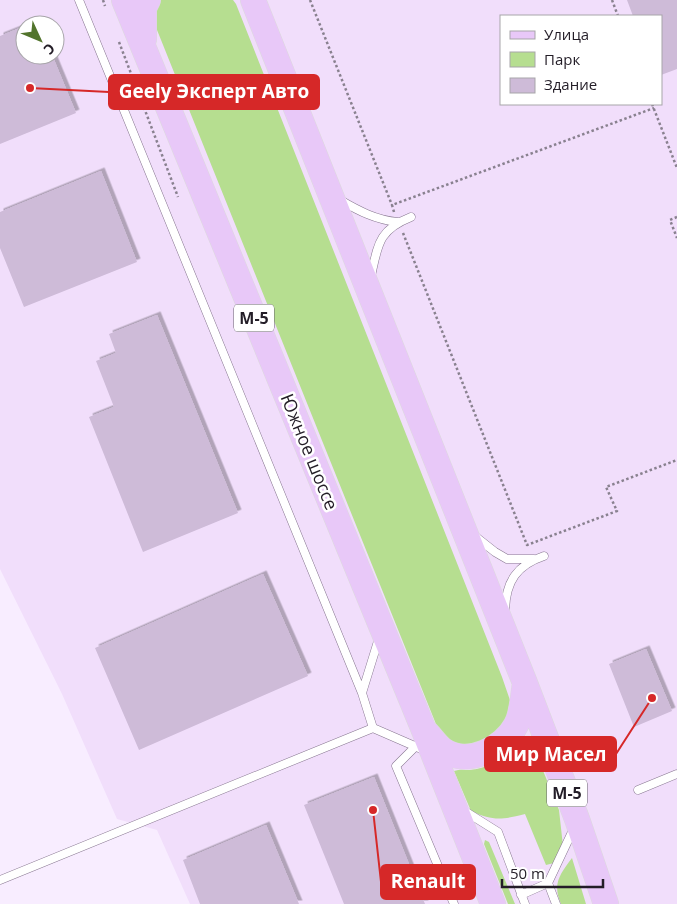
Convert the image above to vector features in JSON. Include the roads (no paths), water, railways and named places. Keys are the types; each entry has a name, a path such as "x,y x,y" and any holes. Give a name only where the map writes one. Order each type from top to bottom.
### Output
{"main road":[{"path":"145,48 144,8 148,0"},
{"path":"244,0 257,11"},
{"name":"Южное шоссе","path":"115,4 145,48 199,185 381,628 424,743 453,803 493,904"},
{"name":"М-5","path":"257,11 525,683 577,819 606,904"},
{"path":"424,743 459,757 476,755 491,750 503,741 518,723 525,683"}],"lane":[{"path":"79,0 362,693 373,728"},
{"path":"330,194 368,216 398,222"},
{"path":"369,288 379,243 386,231 398,222 411,217"},
{"path":"458,515 471,532 506,559 534,559 544,556"},
{"path":"505,632 505,602 508,587 519,569 534,559"},
{"path":"362,693 381,628"},
{"path":"0,880 373,728 424,743"},
{"path":"424,743 396,766 454,904"},
{"path":"638,790 677,774"},
{"path":"453,803 498,832 525,904"},
{"path":"521,895 548,883 570,840 577,819"},
{"path":"548,883 556,904"}],"place":[{"name":"Geely Эксперт Авто","path":"30,88"},
{"name":"Мир Масел","path":"652,698"},
{"name":"Renault","path":"373,810"}]}
